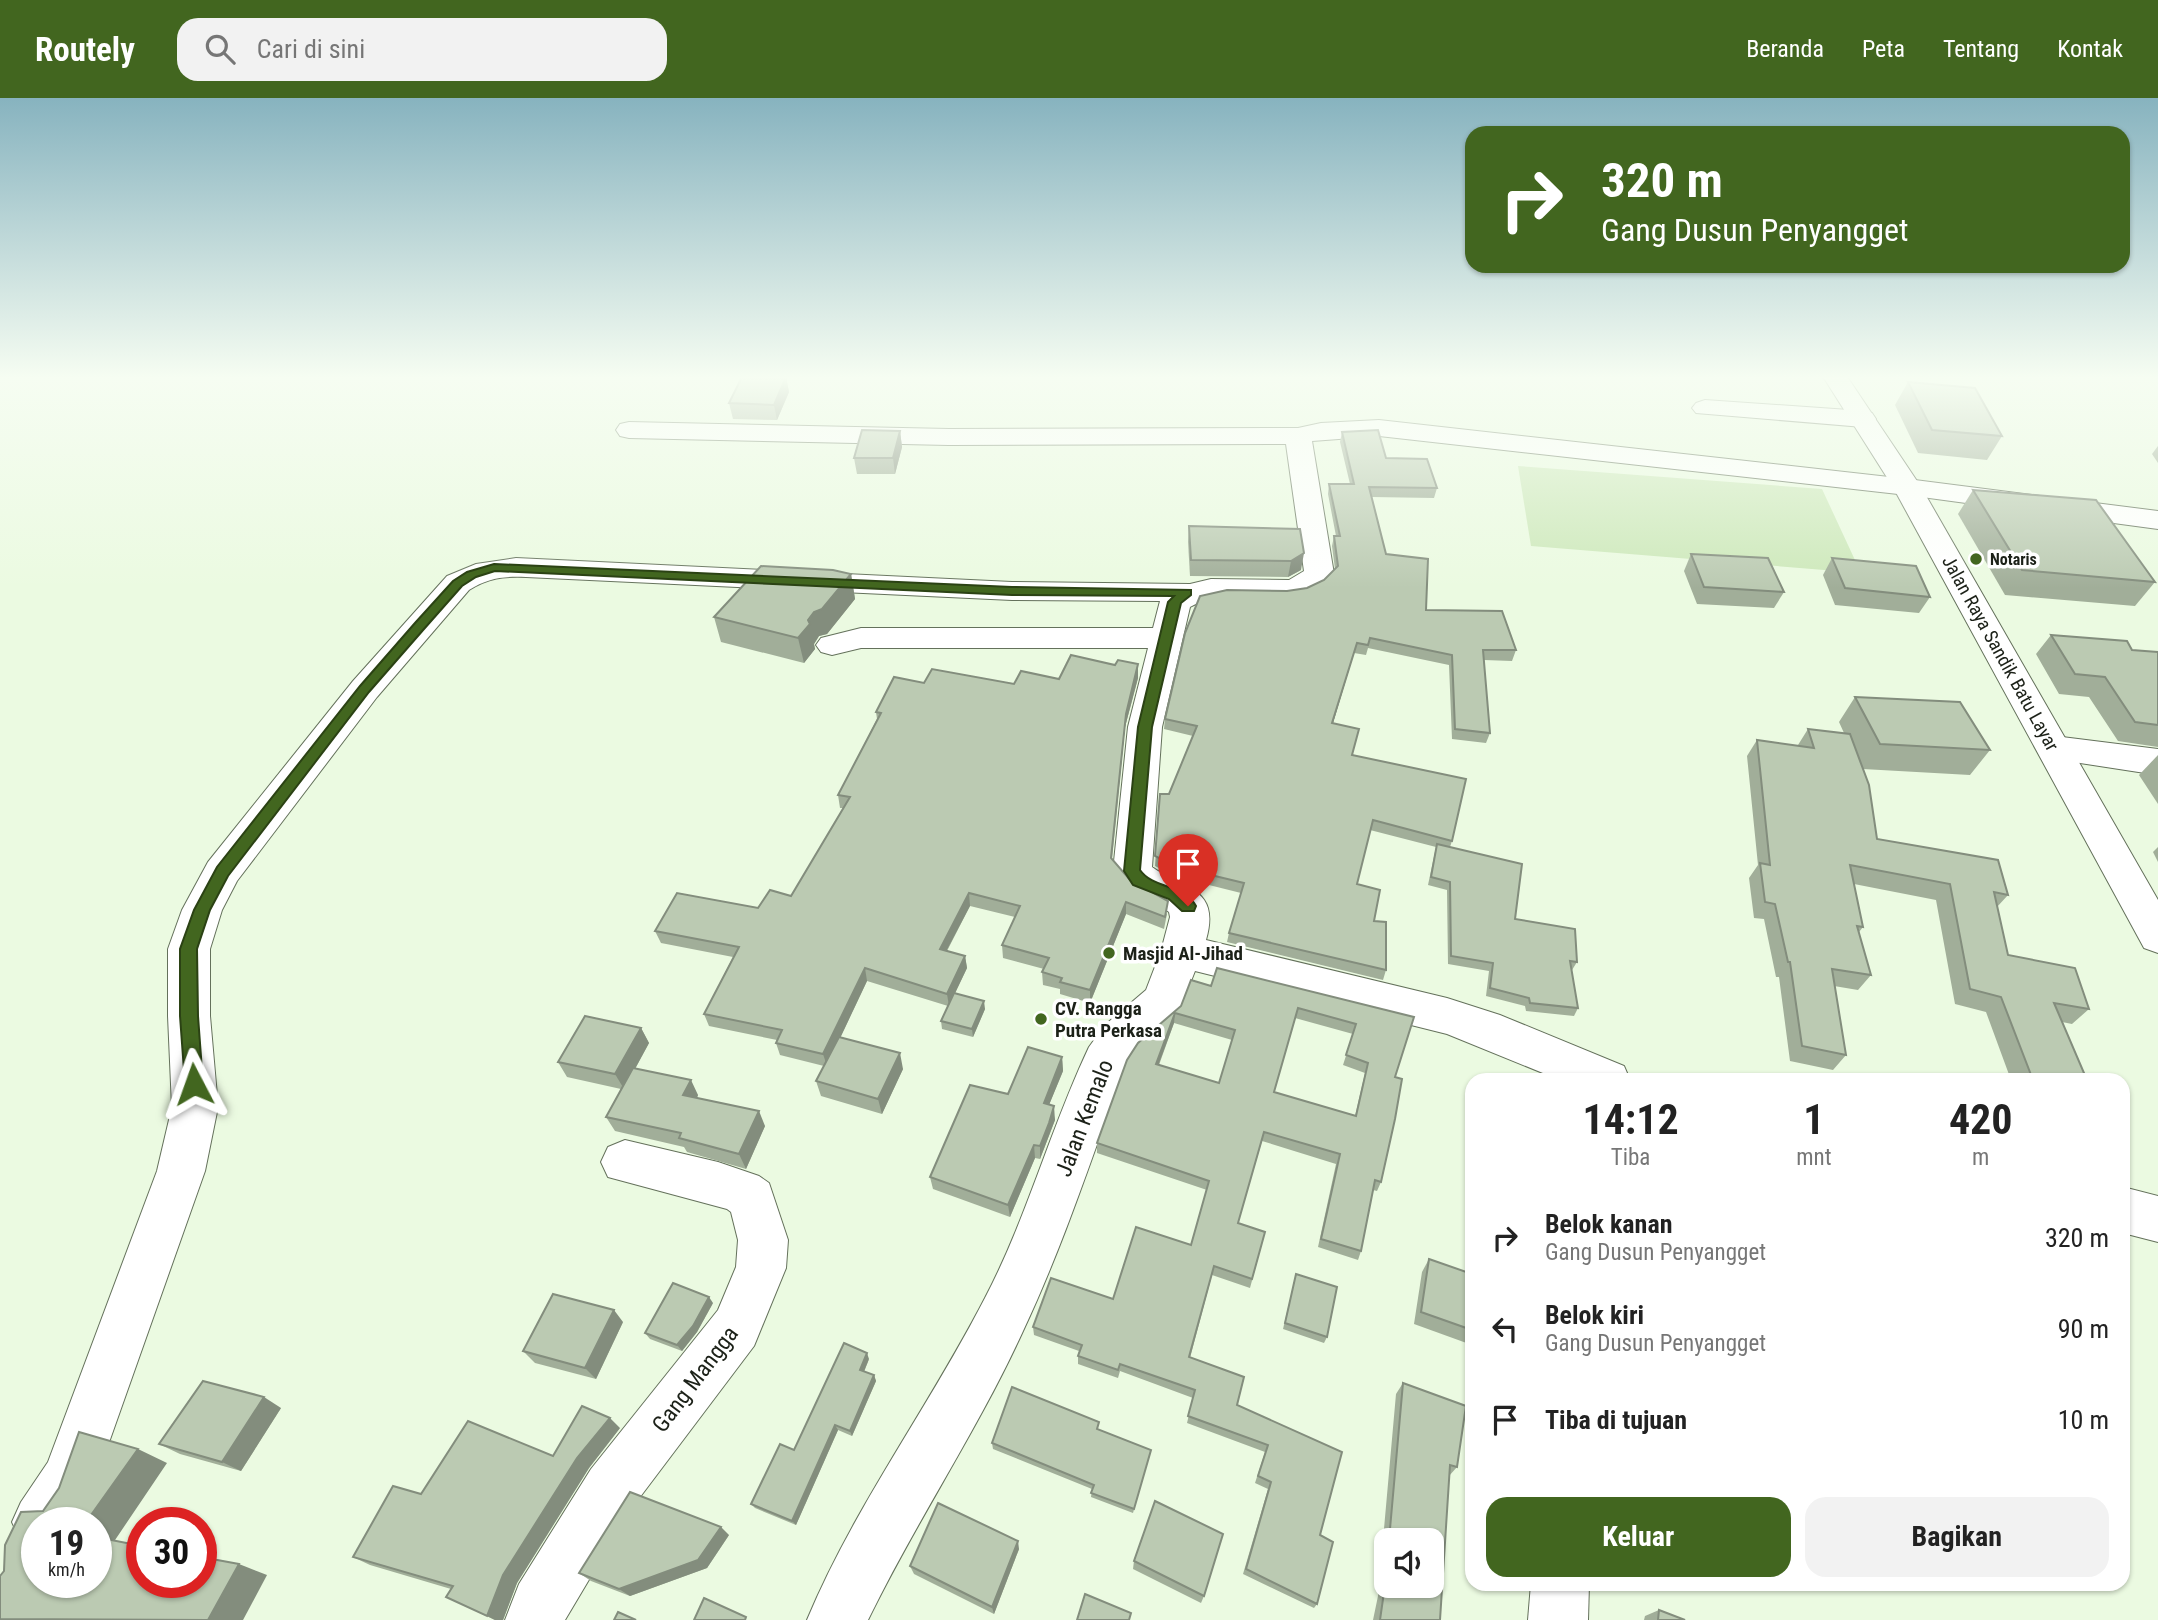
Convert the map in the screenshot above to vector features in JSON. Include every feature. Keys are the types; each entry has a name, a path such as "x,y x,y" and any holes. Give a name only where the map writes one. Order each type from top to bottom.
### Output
{"street":[{"path":"51,1507 69,1479 181,1171 195,1107 189,1016 189,949 202,910 222,872 365,689 458,583 483,570 527,568 1012,591 1186,592 1204,588 1298,588 1319,574 1318,545 1299,446"},
{"path":"1540,446 1907,487 2158,520"},
{"name":"Jalan Raya Sandik Batu Layar","path":"1880,446 1907,487 2158,937"},
{"path":"832,645 861,638 1165,638 1175,602 1186,592"},
{"name":"Jalan Kemalo","path":"837,1620 877,1540 967,1387 1005,1313 1036,1244 1105,1061 1120,1038 1163,1001 1182,951 1190,918 1188,906 1175,895 1139,881 1132,871 1145,727 1165,638"},
{"path":"2054,748 2158,762"},
{"path":"1182,951 1447,1016 1485,1028 1581,1073"},
{"name":"Gang Mangga","path":"535,1620 540,1605 611,1489 736,1328 761,1268 764,1240 752,1199 742,1192 718,1185 625,1163"},
{"path":"2130,1212 2158,1219"},
{"path":"1558,1620 1560,1591"}],"green space":[{"path":"1518,466 1822,489 1861,573 1531,546"}],"building":[{"path":"857,446 896,446 893,458 854,458"},
{"path":"1345,446 1383,446 1386,458 1427,459 1437,488 1369,487 1386,554 1428,559 1426,610 1502,611 1516,650 1483,650 1490,733 1455,729 1452,655 1370,638 1368,645 1357,643 1332,723 1359,729 1352,755 1466,779 1452,841 1373,820 1357,884 1380,890 1374,921 1386,922 1386,970 1229,933 1244,883 1190,870 1189,874 1155,856 1160,794 1169,794 1197,726 1165,719 1185,633 1200,596 1227,590 1287,591 1307,588 1324,580 1338,566 1334,536 1340,536 1329,484 1354,484"},
{"path":"1973,490 2096,500 2155,582 2022,570"},
{"path":"1189,526 1300,529 1304,553 1291,561 1191,560"},
{"path":"1691,554 1768,558 1784,592 1704,587"},
{"path":"1832,558 1916,566 1930,597 1845,588"},
{"path":"761,566 833,570 851,574 822,609 814,612 808,620 810,624 798,638 714,617"},
{"path":"2051,635 2127,641 2132,650 2158,652 2158,725 2135,722 2105,677 2075,674"},
{"path":"1071,655 1115,665 1118,660 1138,664 1126,714 1111,858 1130,880 1168,901 1165,917 1126,902 1090,990 1060,982 1062,978 1042,972 1049,958 1002,945 1020,906 969,893 940,949 965,956 947,994 865,968 823,1054 776,1043 782,1030 704,1014 739,947 655,931 677,893 758,908 770,890 791,896 850,797 838,795 881,713 876,712 894,677 924,683 932,669 1014,684 1021,671 1059,679"},
{"path":"1855,697 1960,702 1990,750 1880,744"},
{"path":"1808,729 1850,734 1869,785 1877,839 1998,860 2008,895 1994,892 2008,955 2075,968 2089,1009 2054,1003 2084,1073 2030,1073 2001,997 1970,989 1950,884 1850,865 1863,927 1857,926 1871,975 1832,969 1846,1055 1802,1046 1790,962 1775,904 1765,902 1760,863 1770,865 1757,740 1814,748"},
{"path":"1437,844 1522,864 1515,919 1575,929 1577,962 1570,961 1578,1008 1530,1003 1529,998 1490,988 1493,963 1451,956 1450,882 1431,877"},
{"path":"1217,968 1414,1017 1395,1077 1402,1079 1395,1119 1381,1182 1375,1180 1361,1251 1321,1239 1340,1154 1264,1132 1238,1223 1265,1232 1252,1279 1214,1266 1189,1357 1244,1377 1237,1405 1342,1452 1320,1535 1333,1542 1317,1604 1246,1569 1271,1482 1258,1476 1268,1445 1188,1416 1195,1390 1120,1364 1118,1370 1078,1356 1082,1345 1033,1327 1051,1278 1113,1299 1136,1227 1191,1245 1209,1181 1097,1143 1127,1060 1138,1043 1181,1006 1191,980 1211,986","holes":["1298,1008 1356,1024 1346,1055 1368,1063 1356,1116 1274,1092","1175,1013 1235,1030 1219,1083 1156,1064"]},
{"path":"954,993 984,1001 972,1029 941,1021"},
{"path":"585,1016 641,1028 615,1074 558,1062"},
{"path":"839,1037 900,1053 878,1099 816,1081"},
{"path":"1028,1047 1062,1057 1044,1103 1054,1106 1049,1123 1040,1146 1034,1145 1008,1205 930,1177 970,1085 1008,1094"},
{"path":"633,1068 691,1080 683,1095 759,1111 739,1154 679,1138 681,1133 606,1117"},
{"path":"1429,1259 1465,1272 1465,1328 1421,1312"},
{"path":"1296,1274 1337,1287 1327,1337 1285,1323"},
{"path":"673,1283 709,1297 693,1326 677,1345 645,1333"},
{"path":"553,1294 614,1310 585,1368 523,1351"},
{"path":"844,1343 867,1353 860,1370 874,1375 850,1431 835,1425 792,1521 751,1504 780,1444 794,1450"},
{"path":"203,1381 264,1397 222,1462 159,1444"},
{"path":"1403,1383 1465,1406 1457,1467 1450,1465 1444,1558 1444,1528 1390,1528"},
{"path":"1012,1387 1099,1422 1097,1429 1151,1450 1134,1509 1091,1493 1094,1485 992,1443"},
{"path":"582,1406 610,1418 577,1458 503,1575 487,1616 446,1597 453,1586 353,1557 393,1486 421,1494 468,1421 553,1456"},
{"path":"79,1432 138,1449 97,1507 46,1507 59,1488"},
{"path":"630,1492 721,1527 698,1560 619,1589 579,1573"},
{"path":"1155,1501 1223,1534 1204,1596 1134,1561"},
{"path":"938,1503 1018,1541 992,1607 910,1566"},
{"path":"21,1512 21,1598 112,1598 112,1540 126,1543 126,1598 217,1598 217,1560 239,1564 208,1620 0,1619 0,1576 4,1571 5,1545"},
{"path":"1085,1594 1131,1613 1129,1620 1077,1620"},
{"path":"704,1598 746,1617 745,1620 694,1620"},
{"path":"1383,1598 1441,1598 1440,1620 1380,1620"},
{"path":"1659,1610 1685,1620 1658,1620"},
{"path":"618,1612 636,1620 614,1620"}],"place":[{"name":"Notaris","path":"1976,559"},
{"name":"Masjid Al-Jihad","path":"1109,953"},
{"name":"CV. Rangga Putra Perkasa","path":"1041,1019"}],"route":[{"path":"194,1084 189,1016 189,949 202,910 222,872 365,689 419,626 458,583 494,567 1012,591 1186,592 1175,602 1145,727 1132,871 1139,881 1175,895 1188,906"}]}
